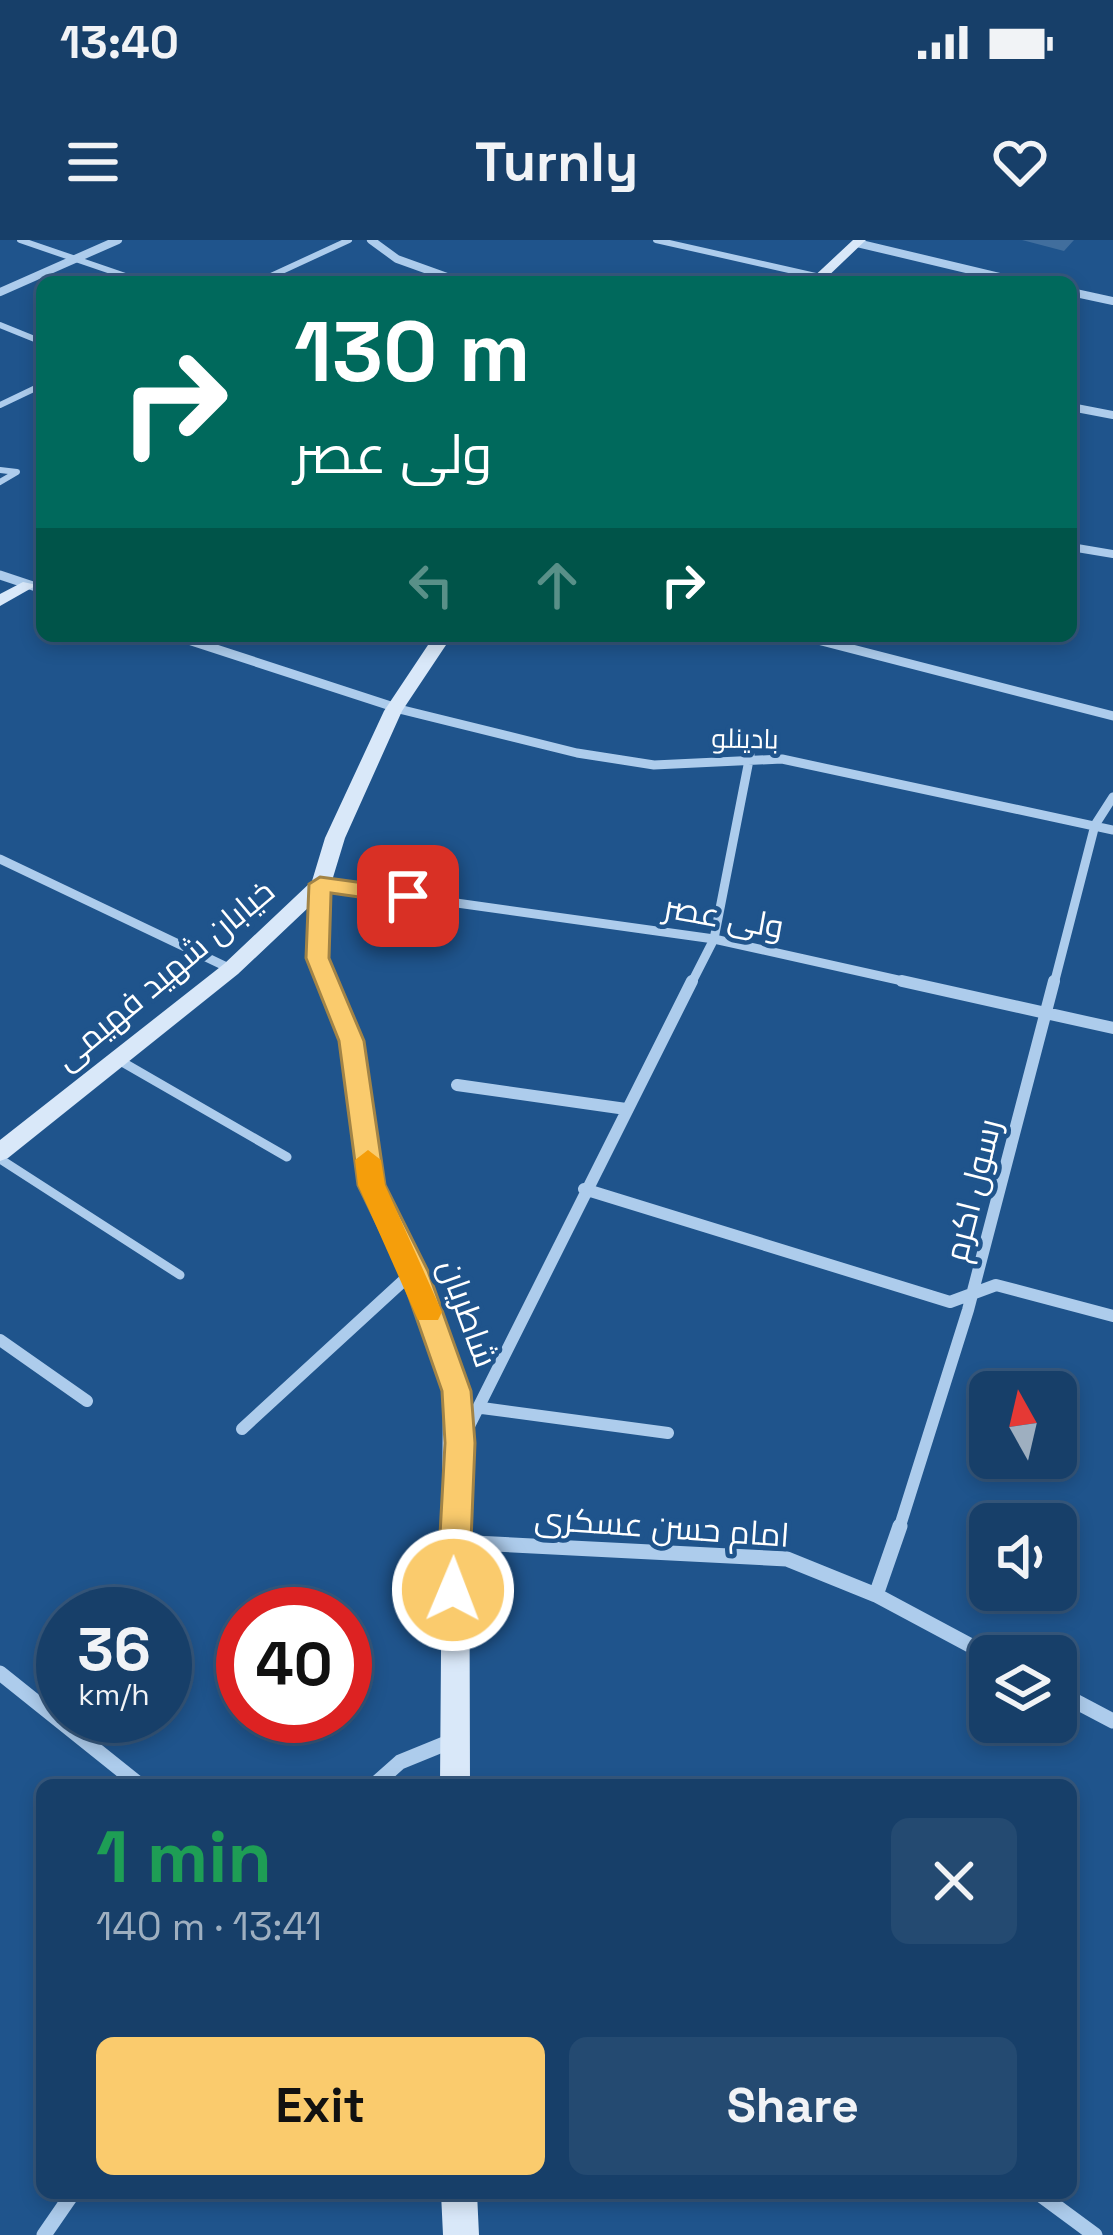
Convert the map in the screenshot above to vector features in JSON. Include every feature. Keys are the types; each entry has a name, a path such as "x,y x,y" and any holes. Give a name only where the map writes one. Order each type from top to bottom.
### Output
{"street":[{"path":"0,292 118,240"},
{"path":"371,240 397,259 444,276"},
{"path":"821,276 859,242 997,276"},
{"path":"1077,293 1113,301"},
{"path":"1077,408 1113,415"},
{"path":"1077,548 1113,554"},
{"path":"0,575 35,587"},
{"path":"0,602 35,587"},
{"name":"بادینلو","path":"193,642 394,711 641,764 750,755 1113,830"},
{"name":"خیابان شهید فهیمی","path":"0,1155 232,969 320,884 335,838 394,711 439,642"},
{"path":"825,642 1113,716"},
{"path":"460,1443 482,1408 584,1189 714,939 750,755"},
{"name":"رسول اکرم","path":"876,1595 922,1468 972,1297 1095,825 1113,797"},
{"path":"0,859 232,969"},
{"name":"ولی عصر","path":"320,884 714,939 1113,1028"},
{"name":"شاطریان","path":"320,884 317,958 352,1041 372,1185 414,1271 457,1391 455,1779"},
{"path":"457,1085 626,1108"},
{"path":"584,1189 950,1302 996,1285 1113,1316"},
{"path":"242,1429 414,1271"},
{"path":"0,1340 87,1401"},
{"path":"482,1408 668,1433"},
{"name":"امام حسن عسکری","path":"453,1542 788,1559 876,1595 969,1645"},
{"path":"0,1673 132,1779"},
{"path":"1077,1702 1113,1721"},
{"path":"381,1779 400,1762 454,1740"},
{"path":"44,2235 69,2199"},
{"path":"460,2199 460,2235"},
{"path":"1046,2199 1095,2235"}],"lane":[{"path":"20,240 126,276"},
{"path":"271,276 349,240"},
{"path":"656,240 801,276"},
{"path":"0,326 36,340"},
{"path":"0,405 36,388"},
{"path":"0,470 17,472 0,482"},
{"path":"117,1059 287,1156"},
{"path":"0,1155 180,1275"}],"slow traffic":[{"path":"368,1160 372,1185 414,1271 428,1312"}],"route":[{"path":"408,896 320,884 317,958 352,1041 372,1185 414,1271 457,1391 460,1443 453,1590"}]}
